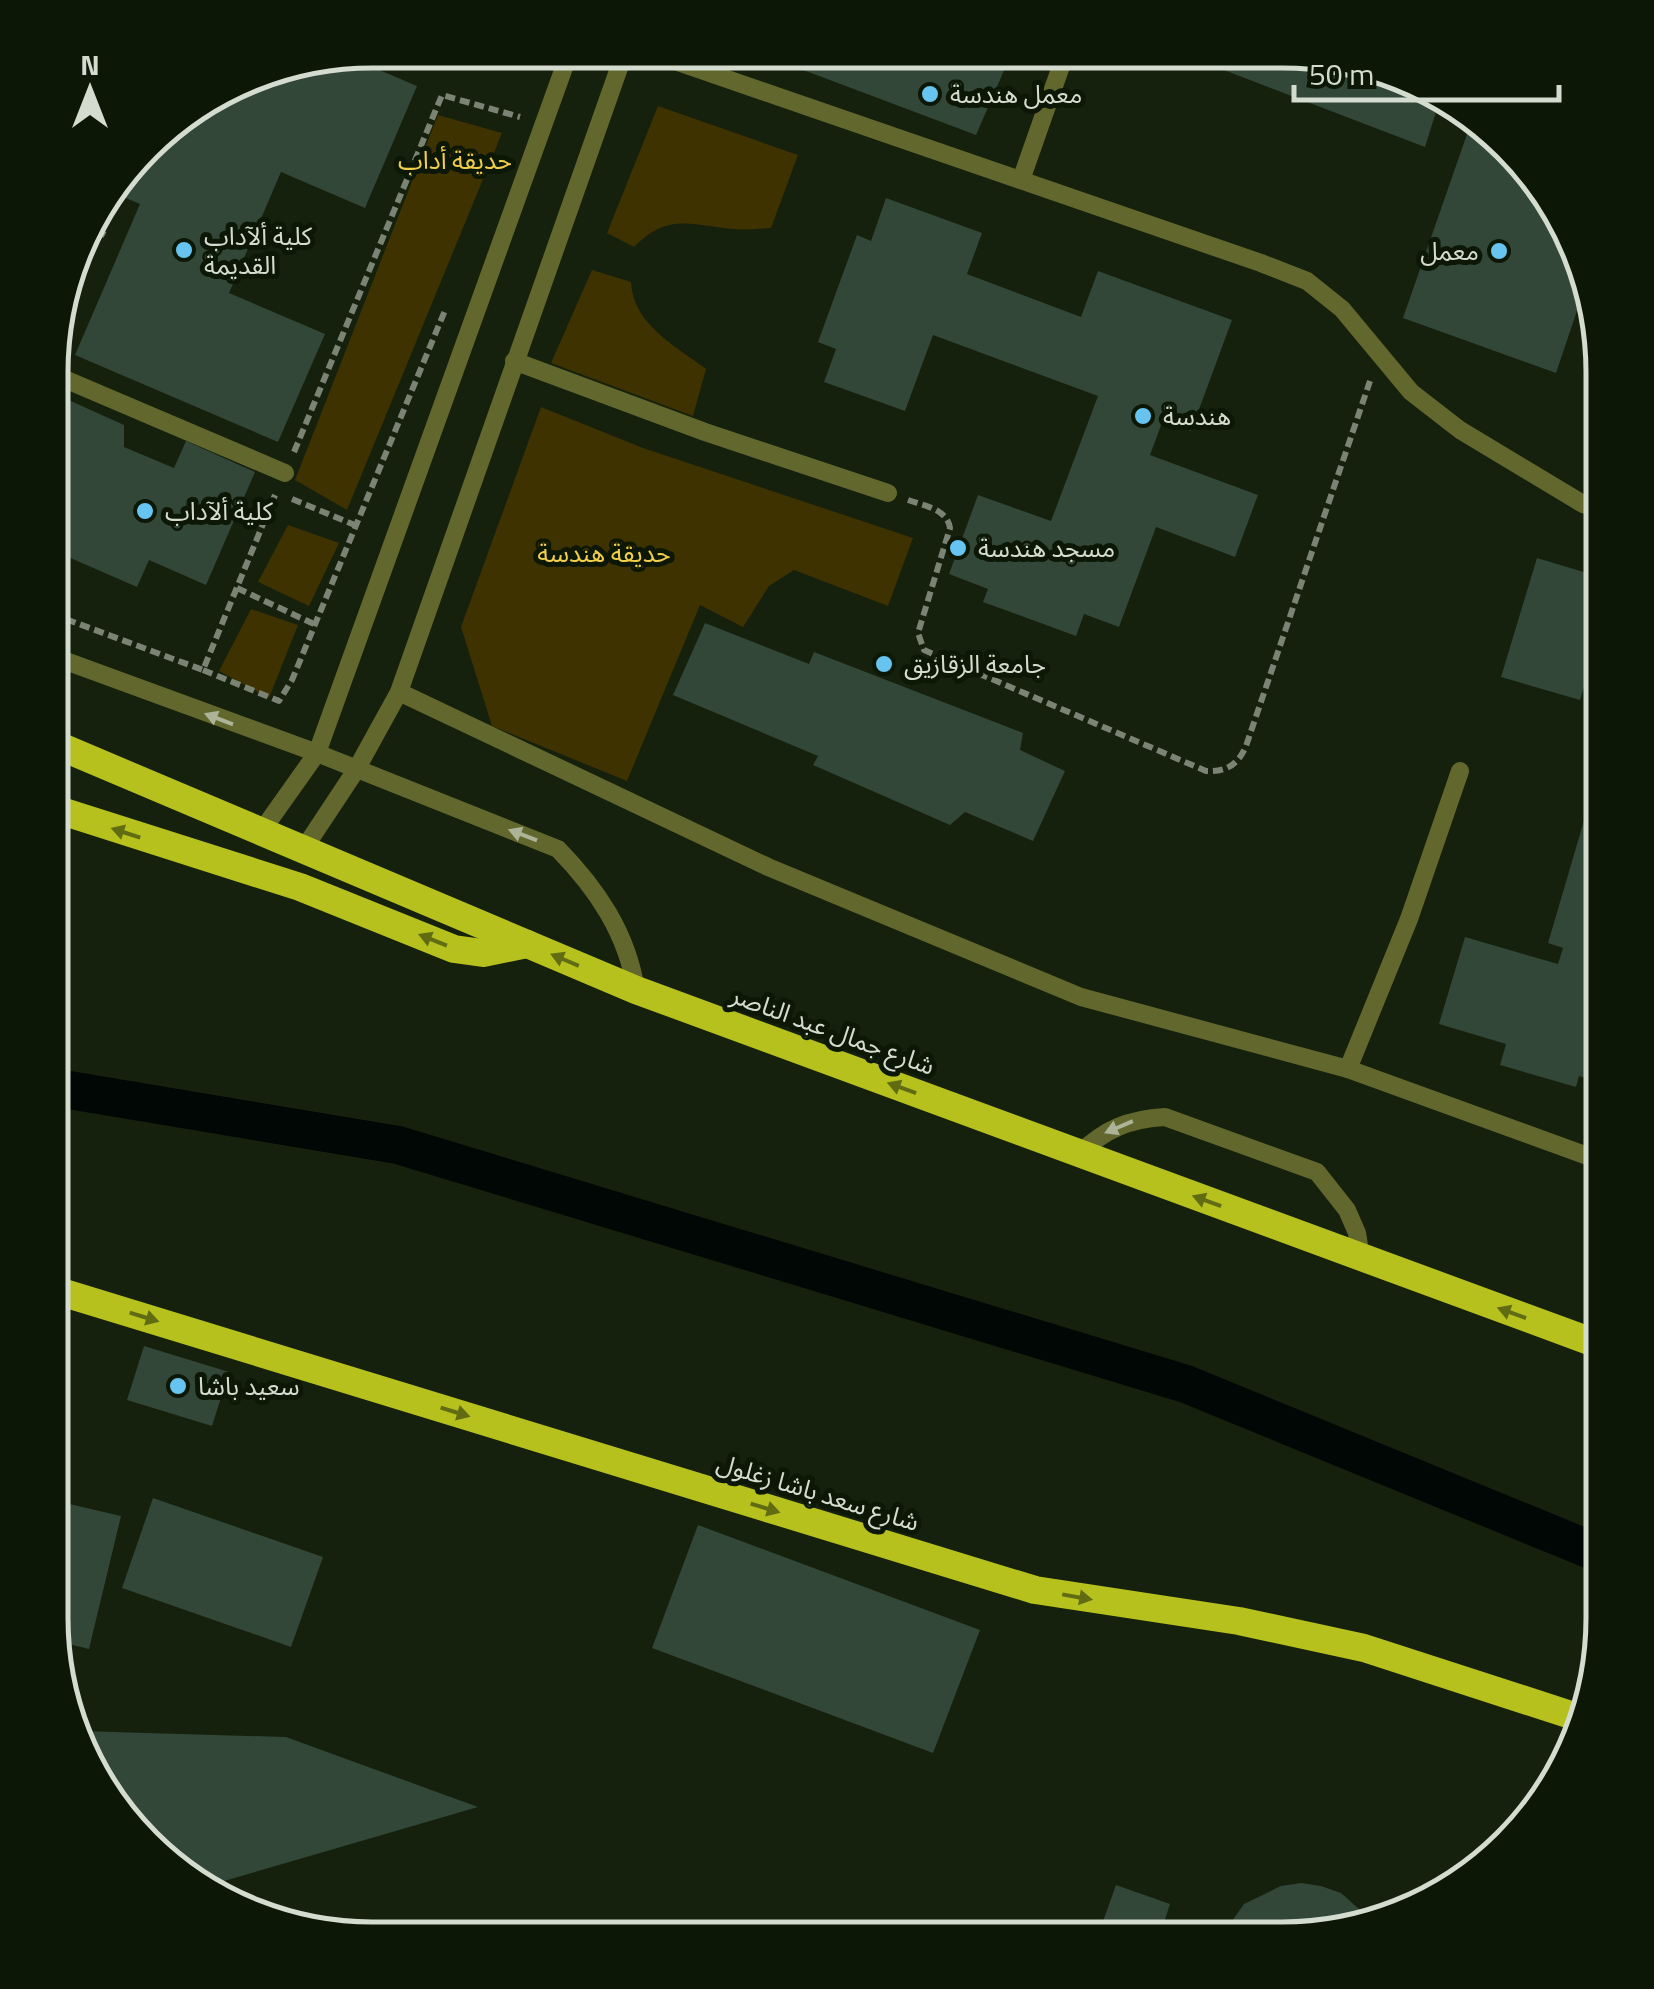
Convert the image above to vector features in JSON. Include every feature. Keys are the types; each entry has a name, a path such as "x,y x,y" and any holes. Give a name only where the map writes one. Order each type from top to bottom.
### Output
{"highway":[{"name":"شارع جمال عبد الناصر","path":"68,751 636,990 1586,1339"},
{"path":"68,813 300,887 454,949 483,953 528,944"},
{"name":"شارع سعد باشا زغلول","path":"68,1293 1035,1590 1239,1620 1364,1648 1570,1715"}],"lane":[{"path":"261,832 317,752 564,68"},
{"path":"303,850 356,770 399,692 619,68"},
{"path":"695,68 1307,282 1342,309 1412,392 1460,430 1586,505"},
{"path":"1021,180 1060,68"},
{"path":"514,361 705,432 888,493"},
{"path":"68,379 285,473"},
{"path":"68,662 317,752 558,848 582,873 611,916 628,952 636,990"},
{"path":"399,692 768,867 1081,997 1348,1069 1586,1155"},
{"path":"1348,1069 1409,920 1460,771"},
{"path":"1079,1154 1096,1137 1118,1126 1140,1118 1165,1117 1317,1172 1347,1210 1357,1233 1361,1258"}],"path":[{"path":"203,670 442,95 521,118"},
{"path":"518,127 526,104"},
{"path":"101,233 105,235"},
{"path":"68,620 279,701 316,625 452,293"},
{"path":"888,493 941,512 949,521 949,534 918,633 924,650 1206,771 1227,769 1246,746 1378,356"},
{"path":"277,492 357,526"},
{"path":"237,588 316,625"}],"green space":[{"path":"658,106 798,155 771,228 668,225 634,247 607,233"},
{"name":"حديقة أداب","path":"438,115 502,133 347,510 295,480"},
{"path":"592,270 631,282 633,297 647,322 706,369 693,416 551,363"},
{"name":"حديقة هندسة","path":"541,407 643,448 913,538 888,606 794,570 769,586 743,627 700,605 627,781 492,726 461,627"},
{"path":"288,525 339,543 309,606 258,582"},
{"path":"251,609 298,625 269,698 219,671"}],"building":[{"name":"كلية ألآداب القديمة","path":"351,68 375,68 417,86 365,208 281,172 229,293 325,334 278,442 75,355 140,204 123,197 171,143 203,119 255,91 312,73"},
{"name":"معمل هندسة","path":"798,68 1005,68 976,135"},
{"path":"1219,68 1322,70 1380,84 1436,110 1425,147"},
{"name":"معمل","path":"1468,132 1524,186 1563,255 1579,306 1556,373 1403,318"},
{"name":"هندسة","path":"886,198 982,233 967,274 1081,317 1098,271 1232,320 1191,431 1163,420 1150,455 1258,495 1235,557 1156,527 1119,627 1084,614 1076,636 983,602 988,589 949,574 978,495 1051,521 1098,396 933,335 905,411 824,382 836,349 818,342 857,235 871,241"},
{"name":"كلية ألآداب","path":"68,400 124,425 124,447 174,468 186,441 255,472 206,585 149,560 137,587 68,557"},
{"path":"1537,558 1586,573 1586,680 1580,700 1501,677"},
{"path":"705,623 809,664 814,652 1023,733 1020,750 1065,771 1033,841 965,812 950,825 813,765 818,756 673,695"},
{"path":"1586,814 1586,1078 1579,1076 1576,1087 1500,1065 1506,1044 1439,1024 1465,937 1558,964 1563,948 1548,943"},
{"name":"سعيد باشا","path":"144,1346 229,1372 212,1426 127,1400"},
{"path":"153,1498 323,1557 291,1647 122,1588"},
{"path":"68,1504 121,1516 89,1649 69,1644"},
{"path":"698,1525 980,1630 933,1753 652,1648"},
{"path":"90,1731 286,1737 478,1807 222,1881 171,1846 143,1818 108,1770"},
{"path":"1116,1885 1170,1904 1164,1921 1103,1921"},
{"path":"1281,1886 1321,1886 1341,1893 1361,1911 1303,1921 1232,1921 1244,1904"}],"waterway":[{"path":"68,1090 398,1145 1186,1384 1586,1548"}],"place":[{"name":"معمل هندسة","path":"930,94"},
{"name":"كلية ألآداب القديمة","path":"184,250"},
{"name":"معمل","path":"1499,251"},
{"name":"هندسة","path":"1143,416"},
{"name":"كلية ألآداب","path":"145,511"},
{"name":"مسجد هندسة","path":"958,548"},
{"name":"جامعة الزقازيق","path":"884,664"},
{"name":"سعيد باشا","path":"178,1386"}]}
